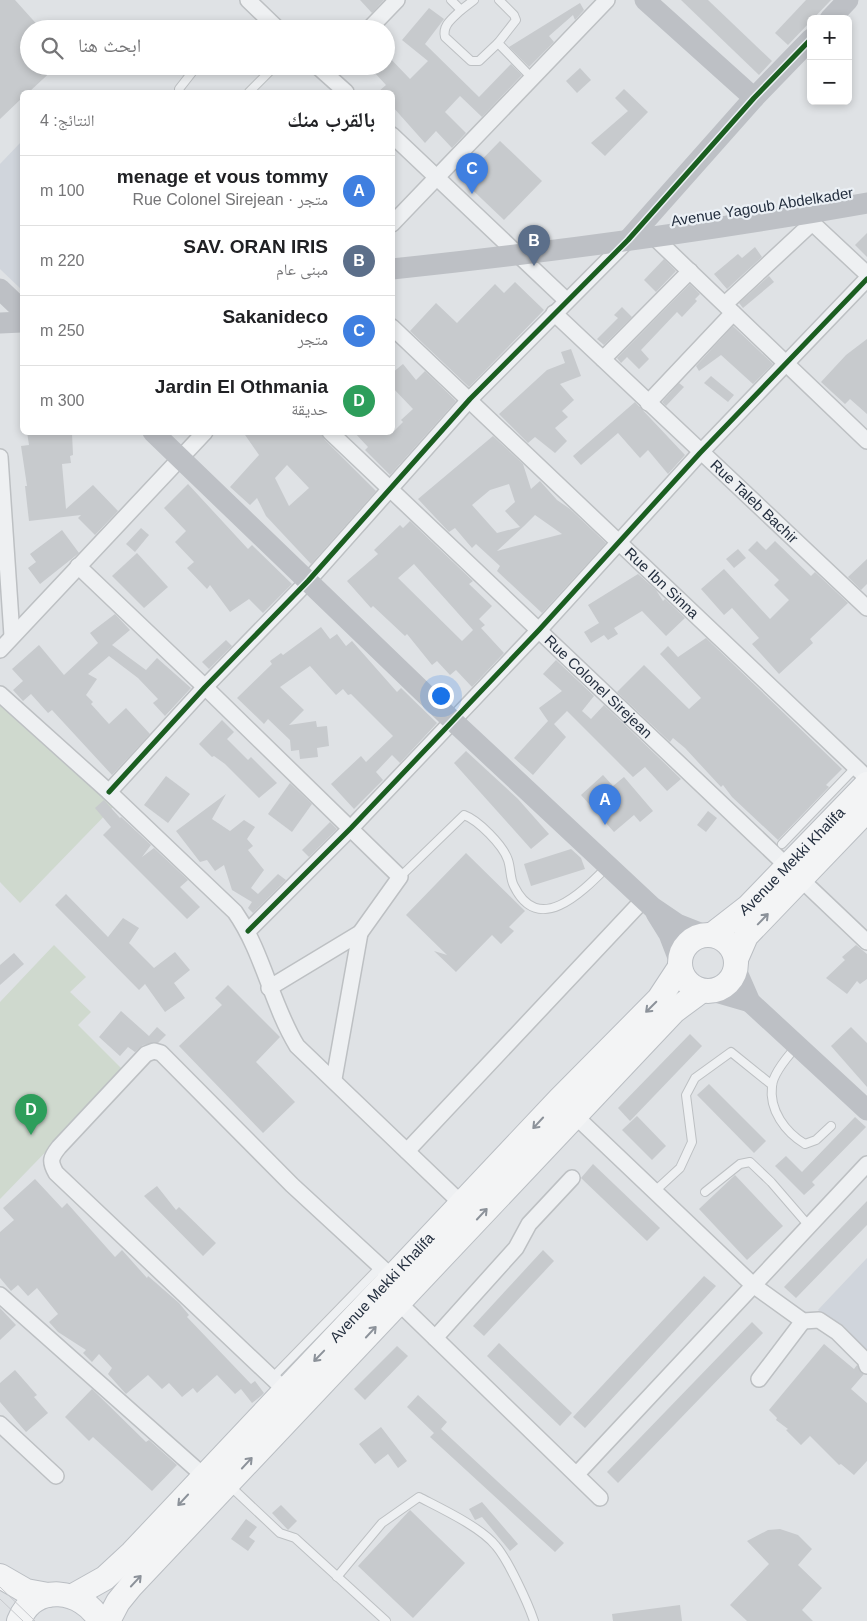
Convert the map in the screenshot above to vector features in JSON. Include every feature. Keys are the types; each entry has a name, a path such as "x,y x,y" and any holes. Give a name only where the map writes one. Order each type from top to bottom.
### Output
{"main road":[{"path":"645,0 754,98"},
{"path":"834,15 848,0"},
{"path":"628,240 754,98 807,43"},
{"name":"Avenue Yagoub Abdelkader","path":"395,269 519,256 628,240 808,218 867,203"},
{"path":"0,289 20,308"},
{"path":"0,323 20,322"},
{"path":"155,435 452,720 648,903 677,924 725,940 730,946 750,1002"},
{"name":"Avenue Mekki Khalifa","path":"708,935 748,907 790,863 861,775"},
{"name":"Avenue Mekki Khalifa","path":"736,964 746,936 790,863 867,810"},
{"path":"648,903 669,934 684,980 707,991 750,1002 867,1110"},
{"path":"680,964 685,946 697,937 708,935"},
{"name":"Avenue Mekki Khalifa","path":"108,1621 118,1602 131,1586 399,1303 659,999 680,964"},
{"path":"707,991 727,984 736,964"},
{"name":"Avenue Mekki Khalifa","path":"73,1596 105,1578 132,1553 205,1477 279,1384 387,1273 674,1011 707,991"},
{"path":"0,1576 26,1592 73,1596 95,1611 100,1621"},
{"path":"19,1621 29,1606 48,1595"}],"street":[{"path":"248,0 269,20"},
{"path":"378,20 398,0"},
{"path":"395,221 607,0"},
{"path":"330,75 344,90"},
{"path":"395,141 439,177 566,300"},
{"path":"648,403 808,218 867,274"},
{"path":"655,238 867,441"},
{"path":"109,792 205,686 308,581 388,488 470,399 566,300 628,240"},
{"path":"603,359 690,271"},
{"path":"248,931 351,828 539,630 620,543 700,452 867,279"},
{"name":"Rue Taleb Bachir","path":"554,313 867,608"},
{"name":"Rue Ibn Sinna","path":"395,330 470,399 861,775 867,778"},
{"path":"0,650 202,435"},
{"name":"Rue Colonel Sirejean","path":"333,435 539,630 790,863 867,942"},
{"path":"0,457 12,636"},
{"path":"78,566 205,686 400,877 360,933 269,988"},
{"path":"0,694 109,792 235,912 248,931 269,988 285,1025 297,1046 462,1204"},
{"path":"407,1151 648,903"},
{"path":"334,1080 360,933"},
{"path":"279,1384 56,1173 50,1164 52,1156 59,1146 146,1054 154,1051 161,1054 292,1185 387,1273"},
{"path":"567,1108 753,1286 803,1321 819,1320 831,1328 865,1360 867,1366"},
{"path":"577,1474 867,1164"},
{"path":"435,1338 516,1248 529,1224 572,1178"},
{"path":"0,1295 205,1477"},
{"path":"399,1303 600,1498"},
{"path":"759,1379 803,1321"},
{"path":"0,1424 56,1476"}],"lane":[{"path":"451,0 461,10"},
{"path":"474,0 461,10 445,27 444,32 445,37 471,61 479,61 498,43 516,20 514,15 500,0"},
{"path":"498,43 532,78"},
{"path":"179,90 190,75"},
{"path":"251,90 266,75"},
{"path":"400,877 464,815 473,818 494,840 508,860 513,885 523,901 536,909 554,908 580,894 609,865"},
{"path":"798,1045 784,1060 772,1085 774,1103 780,1122 793,1137 805,1144 816,1140 831,1126"},
{"path":"655,1191 680,1168 692,1142 686,1094 695,1078 731,1052 772,1085"},
{"path":"706,1192 740,1164 750,1162 771,1182 809,1226"},
{"path":"228,1484 280,1533 295,1538 386,1621"},
{"path":"337,1577 382,1523 419,1497 458,1517 496,1546 530,1607 534,1621"}],"shaded area":[{"path":"20,143 20,288 0,269 0,164"},
{"path":"0,699 113,807 20,903 0,882"},
{"path":"54,945 86,977 70,992 91,1012 78,1025 124,1071 0,1199 0,1002"},
{"path":"867,1258 867,1353 818,1310"}],"building":[{"path":"0,0 15,0 33,20 20,20 20,75 47,75 31,90 20,90 20,100 0,119"},
{"path":"360,0 384,0 372,13"},
{"path":"681,0 708,0 772,61 759,75"},
{"path":"806,0 831,0 817,15 807,15 807,25 788,45 775,33"},
{"path":"580,3 584,10 575,20 573,15 549,36 554,42 529,67 509,47"},
{"path":"429,8 444,19 425,44 479,97 511,64 522,75 482,117 460,96 445,112 466,133 452,148 436,131 425,143 395,109 395,90 380,90 386,85 377,75 395,75 395,63 410,79 428,61 402,40"},
{"path":"580,68 591,80 577,93 566,81"},
{"path":"624,89 648,112 605,156 591,143 628,111 615,98"},
{"path":"500,141 542,181 504,220 462,180"},
{"path":"867,233 867,257 855,245"},
{"path":"755,247 762,257 727,289 714,274 738,254 742,258"},
{"path":"664,259 676,271 656,292 644,280"},
{"path":"769,276 774,282 743,308 739,303"},
{"path":"515,282 544,310 469,387 410,331 436,303 457,323 495,284 504,293"},
{"path":"690,284 700,294 695,299 697,301 682,317 677,312 641,350 649,359 639,369 627,357 621,363 617,358"},
{"path":"622,307 632,317 604,345 597,339 618,318 614,315"},
{"path":"733,326 773,364 753,384 721,355 699,371 696,366"},
{"path":"867,339 867,414 850,399 845,404 821,382 846,355"},
{"path":"571,349 581,376 560,384 574,400 562,411 568,417 555,428 567,441 555,453 535,437 528,443 499,414 547,370 565,363 561,352"},
{"path":"403,364 416,380 425,371 456,401 390,475 365,450 368,447 357,435 395,435 395,430 403,422 401,420 413,409 395,390 395,371"},
{"path":"711,376 734,395 728,402 704,383"},
{"path":"679,383 684,387 666,406 662,402"},
{"path":"635,402 685,455 668,474 648,450 640,458 618,433 581,465 573,456"},
{"path":"27,435 72,435 73,455 70,456 71,463 62,464 66,509 93,485 118,511 95,535 78,518 81,515 29,521 25,486 27,486 21,446 29,445"},
{"path":"245,435 322,435 324,439 376,491 311,564 266,516 257,498 250,505 230,487 259,455","holes":["287,465 309,488 289,506 275,478"]},
{"path":"493,436 523,464 531,489 540,481 557,500 570,509 606,543 542,613 497,571 500,566 476,544 472,548 455,528 449,532 418,499","holes":["509,484 515,502 505,511 520,527 497,533 472,505 490,490","535,515 562,534 497,551 524,526"]},
{"path":"188,484 248,549 252,545 292,584 263,613 249,599 230,612 210,585 207,589 187,568 194,562 175,542 186,531 164,508"},
{"path":"410,521 473,581 469,584 492,606 479,619 485,625 481,628 504,653 472,687 456,670 450,675 437,661 432,665 407,634 405,636 373,606 371,608 347,581 378,554 374,550 400,525 403,528","holes":["414,564 473,630 462,641 398,578"]},
{"path":"141,528 149,535 135,552 126,544"},
{"path":"62,530 79,553 40,584 28,568 36,562 30,554"},
{"path":"757,541 766,550 775,541 811,576 815,572 848,603 810,639 813,643 779,674 752,644 759,638 732,608 724,615 701,589 724,569 770,619 789,600 774,585 779,580 748,550"},
{"path":"738,549 746,558 734,568 726,559"},
{"path":"137,553 168,587 144,608 112,576"},
{"path":"867,559 867,584 861,590 848,577"},
{"path":"638,574 656,590 663,601 665,599 685,618 666,636 642,611 614,628 618,634 608,640 604,635 591,643 584,632 599,623 588,605"},
{"path":"115,614 130,630 112,645 146,670 157,658 191,688 165,716 153,703 158,699 138,678 109,656 88,674 97,679 86,695 93,702 91,704 109,724 126,708 150,734 112,775 52,710 48,713 31,694 23,701 13,690 23,681 12,669 39,645 64,675 98,643 90,633"},
{"path":"321,627 330,639 337,634 346,646 352,641 397,692 401,688 437,723 400,763 392,755 376,772 383,780 354,809 331,784 361,756 366,762 393,736 351,694 348,695 343,689 336,695 310,666 280,687 304,710 289,725 316,721 317,727 327,726 329,746 317,748 318,757 300,759 299,750 291,751 290,740 268,719 264,724 237,698 272,664 270,661 281,653 283,655"},
{"path":"706,638 842,769 826,785 829,787 778,840 732,797 723,785 721,787 685,748 673,738 670,742 617,692 644,665 689,709 701,698 660,654 668,646 678,657"},
{"path":"226,640 232,646 209,669 202,662"},
{"path":"556,660 594,696 582,711 591,719 604,705 681,779 667,791 645,767 633,777 567,711 554,724 566,737 533,775 514,758 548,721 539,708 562,691 543,674"},
{"path":"222,720 234,732 227,739 248,760 251,757 277,783 259,798 225,764 214,756 212,757 199,744"},
{"path":"466,751 518,799 549,834 531,849 454,763"},
{"path":"603,775 613,786 624,777 653,811 640,822 634,815 614,832 581,795"},
{"path":"166,776 190,794 168,823 144,805"},
{"path":"290,783 312,804 292,832 268,814"},
{"path":"226,794 212,819 230,831 244,820 255,827 247,839 253,846 248,850 264,870 251,888 258,894 278,874 286,880 253,913 248,908 252,902 232,890 224,865 215,871 207,860 200,862 176,831"},
{"path":"104,800 120,818 151,845 142,857 154,848 188,880 180,887 200,907 187,919 103,835 111,827 95,808"},
{"path":"708,811 717,818 706,832 697,825"},
{"path":"330,822 337,829 309,857 302,850"},
{"path":"571,849 581,858 585,869 531,886 524,864"},
{"path":"466,853 525,911 509,927 514,931 501,944 492,935 456,972 434,951 447,955 406,915"},
{"path":"66,894 108,937 123,918 139,928 129,943 154,968 175,952 190,970 174,983 185,998 165,1012 145,984 139,990 55,905"},
{"path":"856,945 867,954 867,979 860,984 857,981 847,994 826,978 845,960 842,957"},
{"path":"14,953 24,964 0,985 0,965"},
{"path":"228,985 280,1037 256,1062 295,1102 263,1133 179,1046 222,1005 215,998"},
{"path":"121,1011 149,1036 157,1027 166,1035 158,1043 143,1045 135,1052 128,1047 120,1056 99,1037"},
{"path":"851,1027 867,1043 867,1087 831,1046"},
{"path":"690,1034 702,1046 630,1121 618,1108"},
{"path":"709,1084 766,1141 754,1153 697,1095"},
{"path":"637,1116 666,1146 652,1160 622,1130"},
{"path":"855,1117 866,1127 812,1182 815,1185 804,1195 775,1166 786,1156 802,1172"},
{"path":"593,1164 660,1228 647,1241 581,1178"},
{"path":"735,1175 783,1226 747,1260 699,1209"},
{"path":"35,1179 62,1208 67,1203 115,1257 122,1250 147,1278 148,1276 179,1303 189,1315 187,1317 251,1384 255,1381 264,1393 252,1403 241,1389 235,1394 217,1375 197,1393 193,1388 182,1397 169,1383 162,1389 148,1375 126,1394 108,1374 112,1368 99,1354 92,1362 83,1353 86,1350 58,1332 49,1322 58,1314 37,1288 28,1296 18,1285 11,1291 0,1278 0,1232 14,1220 3,1208"},
{"path":"157,1186 176,1210 179,1207 216,1243 203,1256 144,1196"},
{"path":"867,1201 867,1225 796,1298 784,1287"},
{"path":"543,1250 554,1261 484,1336 473,1326"},
{"path":"704,1276 716,1286 585,1428 573,1417"},
{"path":"0,1308 16,1325 0,1340"},
{"path":"752,1322 763,1333 618,1483 607,1472"},
{"path":"499,1343 572,1413 560,1426 487,1356"},
{"path":"824,1344 854,1369 857,1365 864,1374 851,1389 867,1403 867,1461 854,1475 841,1464 839,1465 810,1436 801,1445 786,1430 788,1429 776,1420 777,1418 769,1410"},
{"path":"397,1346 408,1356 365,1400 354,1389"},
{"path":"15,1370 37,1395 34,1397 48,1413 26,1432 0,1402 0,1383"},
{"path":"92,1389 146,1442 149,1440 177,1465 152,1491 93,1437 89,1441 65,1417"},
{"path":"418,1395 447,1422 441,1429 564,1543 555,1552 430,1437 434,1433 407,1407"},
{"path":"381,1427 407,1461 398,1468 388,1454 375,1464 359,1444"},
{"path":"482,1502 518,1544 510,1551 482,1517 475,1520 469,1509"},
{"path":"281,1505 297,1521 288,1530 272,1513"},
{"path":"410,1510 465,1563 413,1618 358,1566"},
{"path":"246,1519 257,1527 249,1537 255,1541 248,1551 231,1539"},
{"path":"780,1529 798,1535 812,1549 798,1565 822,1588 802,1610 813,1621 747,1621 730,1605 769,1564 747,1541 768,1530"},
{"path":"680,1605 682,1621 613,1621 612,1614"}],"tram line":[{"path":"0,1587 35,1621"},
{"path":"0,1599 23,1621"}],"cycle path":[{"path":"109,792 205,687 308,581 470,399 628,240 754,98 807,43"},
{"path":"248,931 351,828 539,630 700,453 867,279"}],"place":[{"name":"Sakanideco","path":"472,194"},
{"name":"SAV. ORAN IRIS","path":"534,266"},
{"name":"menage et vous tommy","path":"605,825"},
{"name":"Jardin El Othmania","path":"31,1135"}]}
